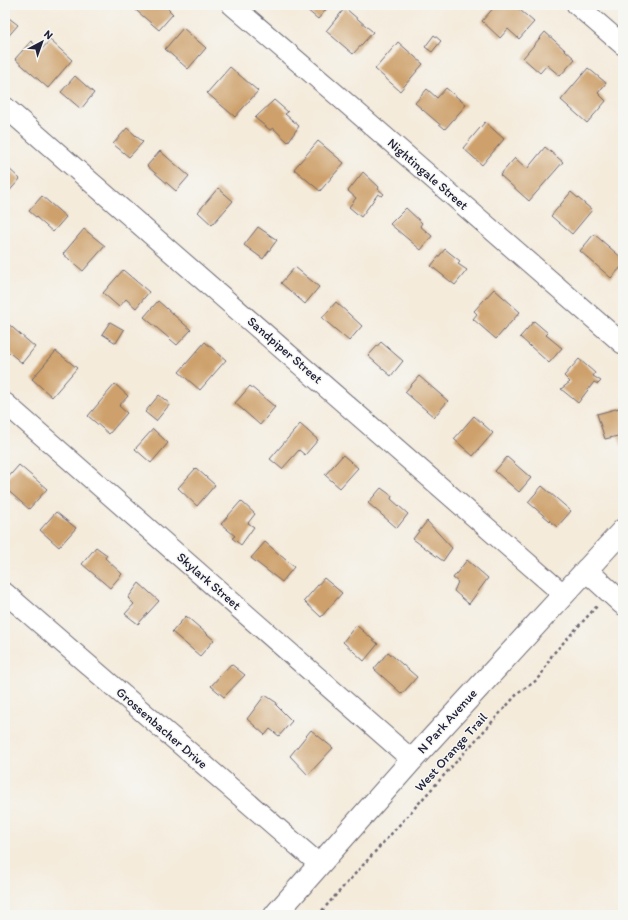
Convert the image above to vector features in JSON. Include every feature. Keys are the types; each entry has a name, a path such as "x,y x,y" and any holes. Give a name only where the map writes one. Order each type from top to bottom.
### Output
{"main road":[{"name":"N Park Avenue","path":"275,915 412,760 623,530"},
{"path":"586,570 623,604"}],"street":[{"name":"Nightingale Street","path":"232,5 623,344"},
{"path":"577,5 623,45"},
{"name":"Sandpiper Street","path":"5,107 563,594"},
{"name":"Skylark Street","path":"5,402 412,760"},
{"name":"Grossenbacher Drive","path":"5,592 319,864"}],"path":[{"name":"West Orange Trail","path":"318,915 520,691 540,677 552,654 599,604"}],"building":[{"path":"130,5 164,5 173,14 159,30"},
{"path":"301,5 330,5 318,19"},
{"path":"496,5 514,5 534,22 519,39 508,29 500,38 482,21"},
{"path":"345,8 373,32 353,54 326,31"},
{"path":"5,15 18,25 5,40"},
{"path":"183,28 206,48 188,69 165,49"},
{"path":"545,32 575,59 560,76 547,65 540,73 523,58"},
{"path":"434,35 441,41 432,52 425,47"},
{"path":"50,40 72,60 48,88 15,59 31,41 41,50"},
{"path":"398,42 423,64 400,91 375,69"},
{"path":"230,67 258,91 235,117 207,93"},
{"path":"588,68 606,83 598,93 606,101 587,123 561,100"},
{"path":"75,76 94,93 81,109 61,92"},
{"path":"446,88 466,105 445,129 415,103 427,89 437,98"},
{"path":"274,100 288,112 285,114 299,126 288,142 273,128 270,130 255,118"},
{"path":"485,122 504,139 482,165 463,148"},
{"path":"127,128 143,142 129,157 113,144"},
{"path":"318,141 344,163 320,191 294,169"},
{"path":"545,147 563,162 529,201 500,175 515,158 527,169"},
{"path":"160,151 189,176 176,191 147,166"},
{"path":"5,165 20,179 5,196"},
{"path":"363,172 379,187 378,189 384,194 382,196 378,194 361,217 349,207 356,198 348,191"},
{"path":"218,188 233,201 212,225 198,212"},
{"path":"571,192 592,210 572,234 551,216"},
{"path":"42,196 66,217 53,232 29,211"},
{"path":"406,208 422,223 420,226 432,236 421,250 390,224"},
{"path":"258,227 277,240 263,259 244,245"},
{"path":"84,229 105,246 83,271 63,254"},
{"path":"594,234 623,259 623,265 611,278 580,251"},
{"path":"445,249 460,261 458,264 467,270 455,285 431,266"},
{"path":"295,267 319,287 305,304 281,283"},
{"path":"123,270 149,292 136,308 126,299 119,307 103,293"},
{"path":"494,289 520,312 496,339 473,319 477,314 474,311"},
{"path":"158,301 191,330 177,345 144,317"},
{"path":"336,302 362,326 349,341 322,318"},
{"path":"534,321 548,333 546,335 562,348 549,363 520,337"},
{"path":"6,322 35,347 22,363 5,349"},
{"path":"110,322 124,330 116,343 102,334"},
{"path":"205,342 226,360 200,390 179,372"},
{"path":"381,342 403,361 391,376 368,356"},
{"path":"56,351 77,368 52,397 32,379"},
{"path":"579,359 595,373 593,376 601,381 598,384 594,382 578,403 561,389 570,382 564,376"},
{"path":"419,376 448,401 434,417 405,392"},
{"path":"115,384 128,396 119,406 127,413 109,434 88,416"},
{"path":"250,386 275,407 260,425 235,403"},
{"path":"159,395 170,404 156,421 145,412"},
{"path":"623,407 623,453 618,436 605,439 597,414"},
{"path":"474,416 493,433 473,456 454,439"},
{"path":"300,424 318,440 305,455 299,450 282,469 270,459"},
{"path":"153,429 168,443 151,463 135,449"},
{"path":"343,455 358,468 340,488 325,475"},
{"path":"507,457 531,478 519,492 495,471"},
{"path":"19,465 47,489 29,509 5,488 5,481"},
{"path":"196,468 215,485 197,506 178,488"},
{"path":"542,486 571,511 557,527 528,502"},
{"path":"381,488 392,496 391,499 408,514 397,528 368,503"},
{"path":"241,501 255,514 248,523 254,527 241,545 232,538 235,536 221,524"},
{"path":"56,512 76,528 59,547 40,530"},
{"path":"427,521 452,548 443,561 413,539"},
{"path":"265,542 294,567 282,582 251,558"},
{"path":"96,547 107,555 105,558 122,574 110,588 82,564"},
{"path":"467,560 488,578 469,604 454,591 458,582 453,578"},
{"path":"324,578 342,593 321,617 304,601"},
{"path":"139,583 159,601 138,624 125,614 134,604 128,598"},
{"path":"186,616 214,640 200,656 172,632"},
{"path":"356,625 378,644 364,661 343,642"},
{"path":"388,652 417,677 402,694 374,669"},
{"path":"231,664 245,675 224,697 211,686"},
{"path":"265,695 277,703 276,705 292,721 279,736 270,729 265,735 247,719"},
{"path":"311,730 333,748 308,775 290,756"}]}
